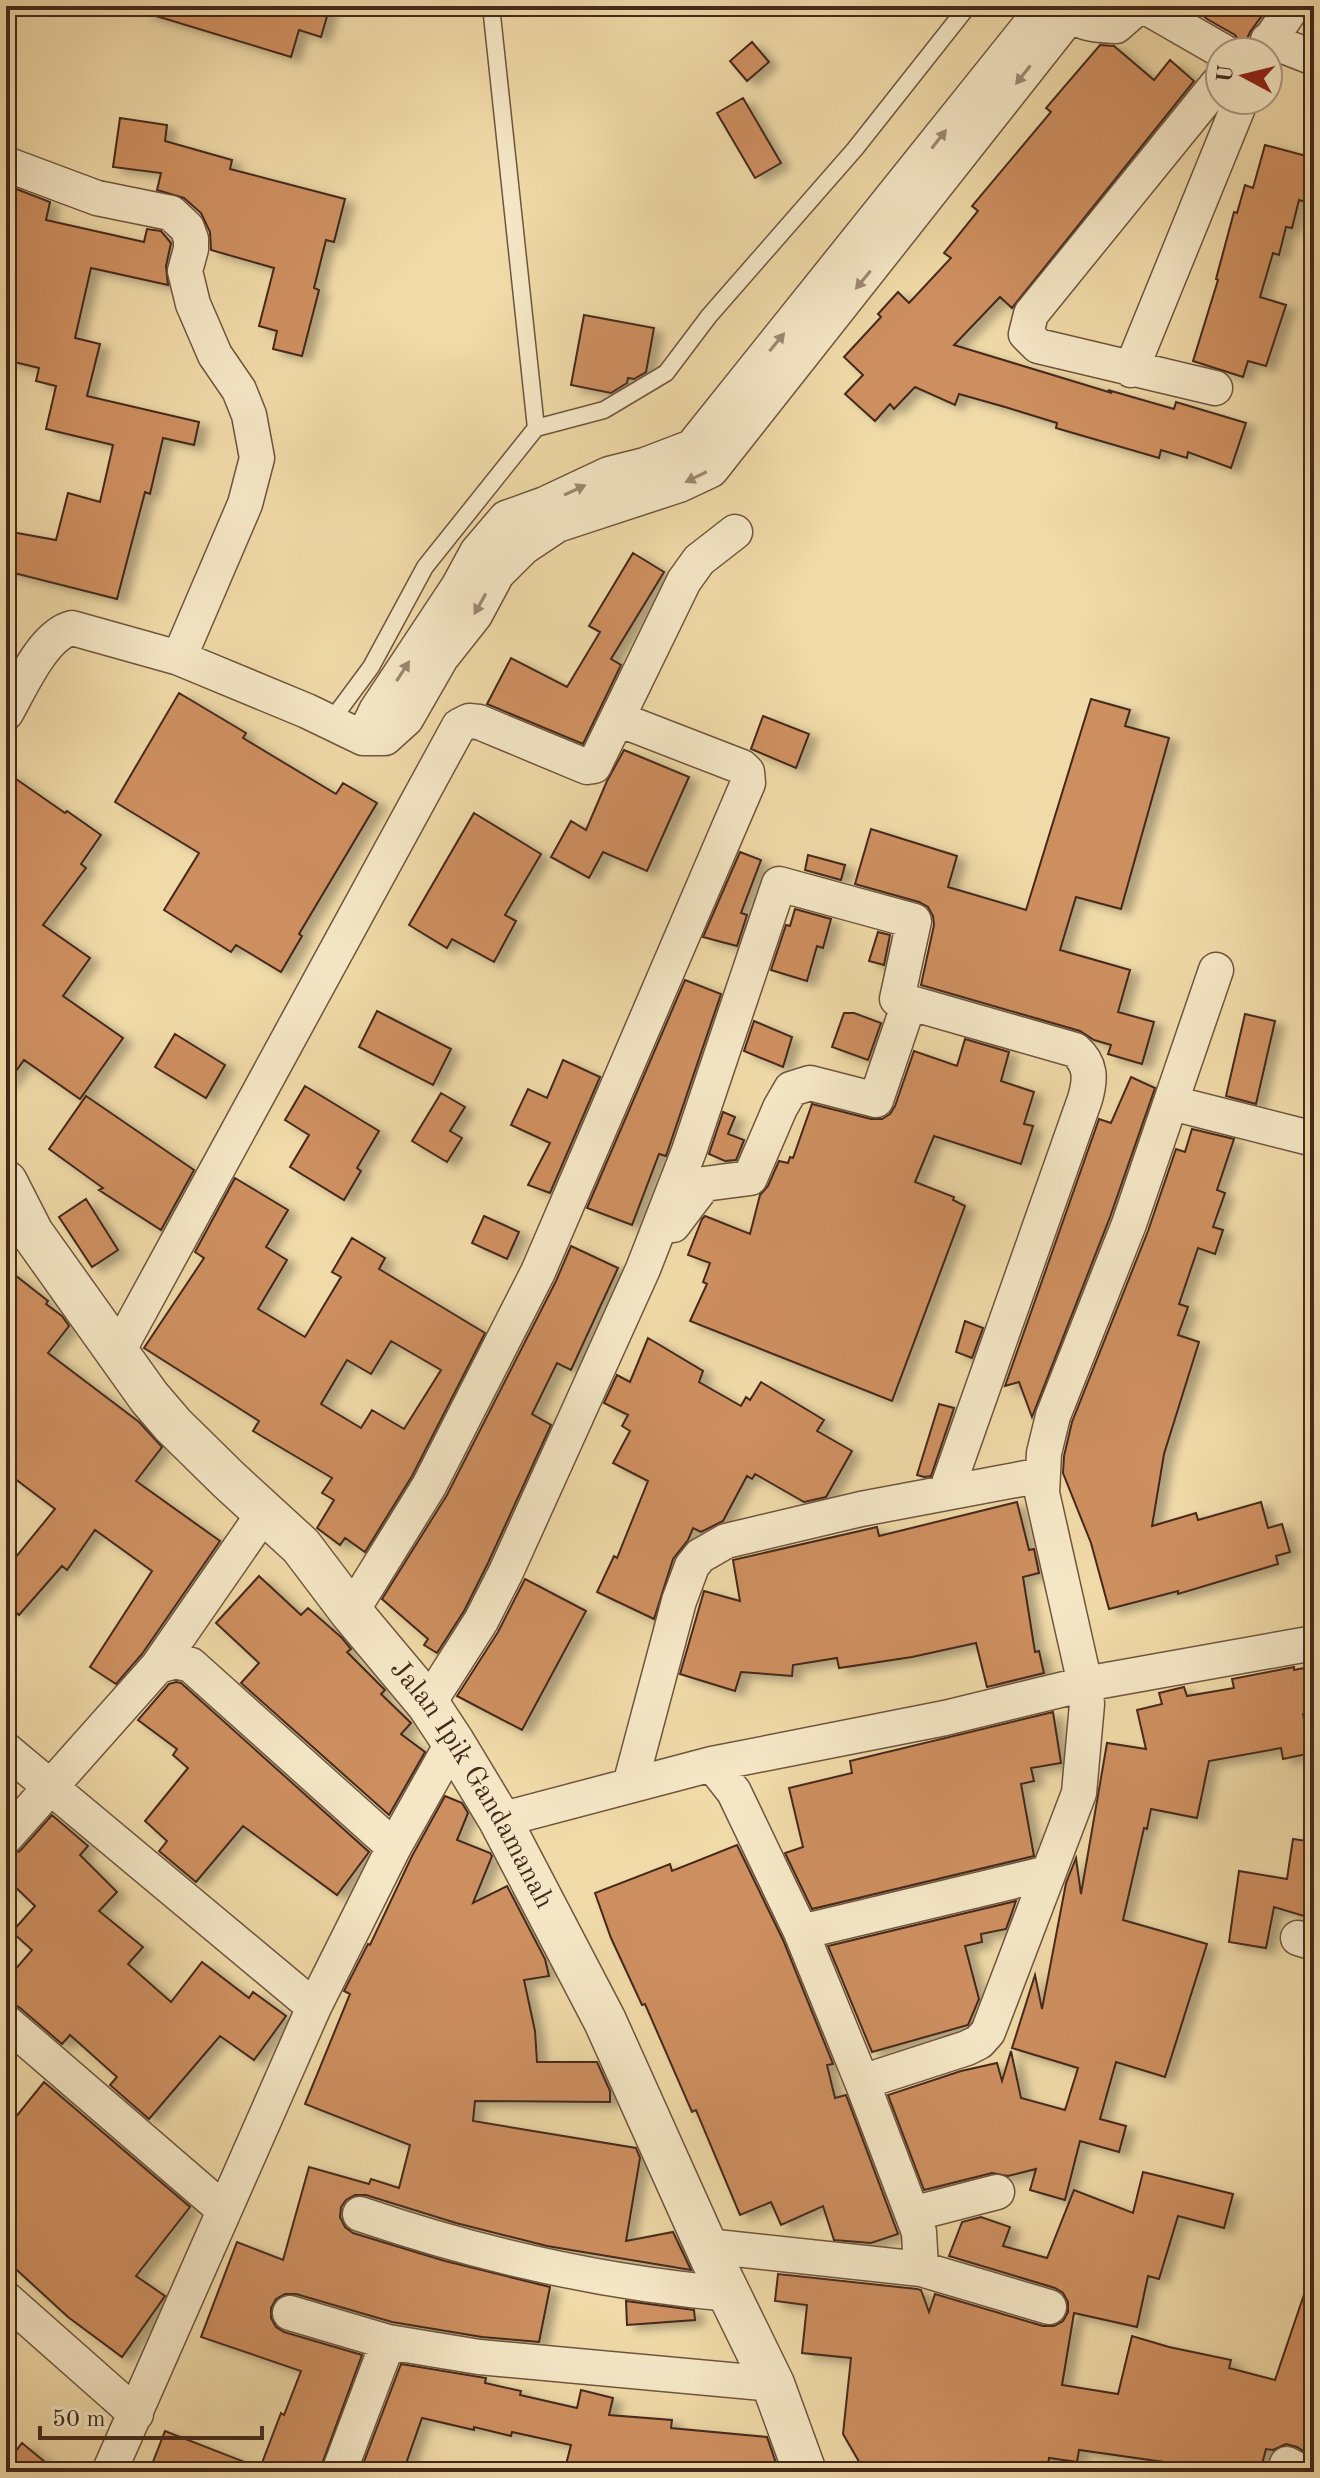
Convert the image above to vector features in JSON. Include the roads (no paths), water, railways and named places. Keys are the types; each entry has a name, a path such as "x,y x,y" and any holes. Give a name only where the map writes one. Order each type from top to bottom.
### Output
{"street":[{"path":"1061,9 1088,25 1116,26 1141,6 1204,41"},
{"path":"1272,36 1293,6"},
{"path":"363,738 376,711 458,587 477,552 506,518 545,504 609,474 645,465 692,447 1061,9"},
{"path":"6,713 50,640 72,628 179,658 331,721 363,738 385,738 406,719 441,658 475,615 497,574 524,547 557,525 679,485 711,470 1061,9"},
{"path":"1284,51 1314,58"},
{"path":"1204,101 1031,314 1026,334 1038,346 1215,388"},
{"path":"1131,370 1234,116"},
{"path":"6,164 97,198 171,213 187,228 191,239 185,271 193,304 215,355 239,390 249,415 257,458 245,504 179,658"},
{"path":"506,518 524,547"},
{"path":"117,1353 459,726 469,721 479,722 590,768 597,763 684,581 699,560 735,532"},
{"path":"351,1612 429,1486 538,1272 748,783 747,772 742,767 618,719"},
{"path":"428,1704 481,1621 506,1572 643,1269 689,1151 778,885 914,921 897,999 1075,1050 1086,1059 1090,1071 1085,1099 946,1492"},
{"path":"862,2082 967,2048 979,2042 988,2032 1079,1793 1087,1704 1085,1684 1042,1493 1042,1475 1053,1416 1113,1266 1216,970"},
{"path":"643,1269 697,1190 708,1183 750,1178 791,1089 810,1083 876,1100 909,1003"},
{"path":"1172,1103 1314,1139"},
{"name":"Jalan Ipik Gandamanah","path":"6,1182 32,1233 117,1353 173,1425 301,1546 428,1704 453,1742 495,1812 605,2021 773,2384 805,2472"},
{"path":"632,1775 679,1601 692,1566 700,1556 726,1541 946,1492 1042,1475"},
{"path":"6,1837 158,1666 264,1513"},
{"path":"495,1812 632,1775 712,1764 945,1718 1085,1684 1314,1643"},
{"path":"158,1666 176,1661 191,1665 394,1847"},
{"path":"109,2472 314,2007 394,1847 453,1742"},
{"path":"6,1750 314,2007"},
{"path":"712,1764 734,1792 801,1932 919,2232 921,2269"},
{"path":"801,1932 1048,1873"},
{"path":"6,2022 224,2210"},
{"path":"912,2214 997,2192"},
{"path":"360,2214 431,2238 525,2262 662,2288 730,2294"},
{"path":"707,2246 921,2269 1049,2307"},
{"path":"6,2299 136,2414"},
{"path":"290,2313 388,2342 479,2357 773,2384"},
{"path":"339,2472 388,2342"}],"lane":[{"path":"491,6 536,428"},
{"path":"331,721 371,667 425,567 536,428 604,410 666,373 709,316 855,149 968,6"}]}
